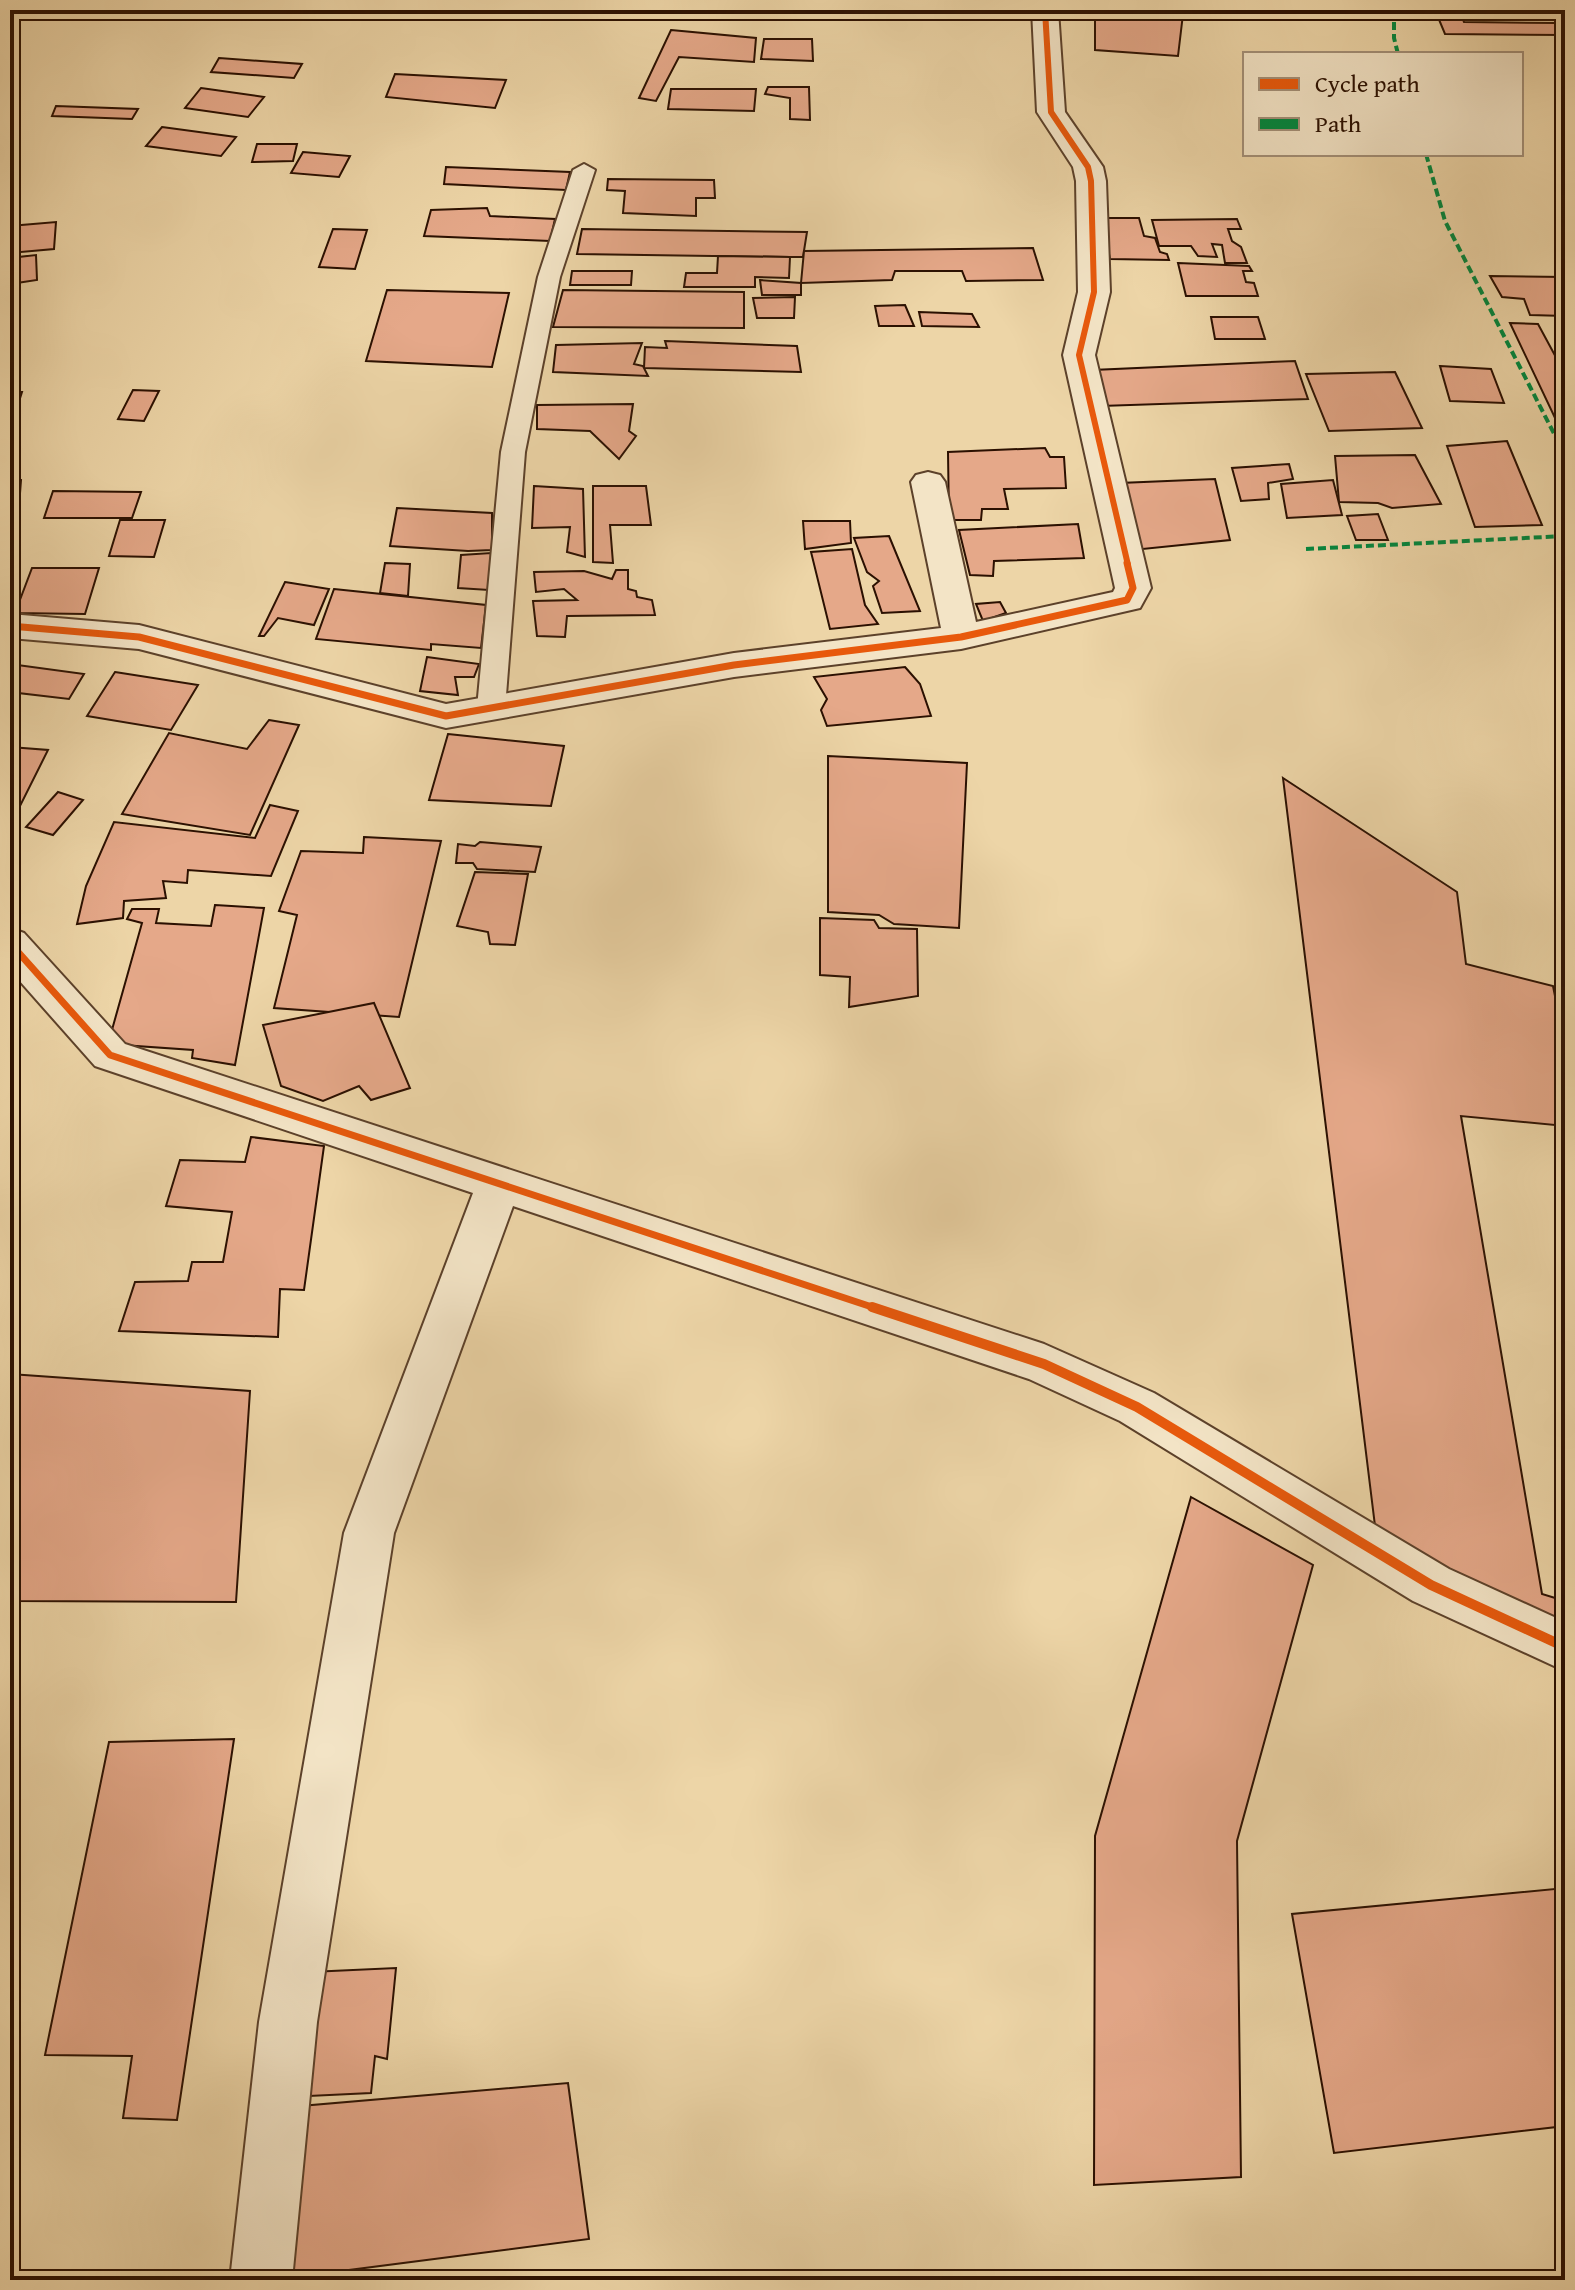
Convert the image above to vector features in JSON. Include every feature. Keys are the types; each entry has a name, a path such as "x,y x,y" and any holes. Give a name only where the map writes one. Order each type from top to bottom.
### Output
{"street":[{"path":"10,626 139,637 446,716 734,665 961,637 1127,600 1133,588 1079,355 1094,292 1091,181 1088,167 1051,112 1045,10"},
{"path":"928,482 961,637"},
{"path":"10,943 110,1055 1044,1364 1137,1407 1431,1585 1565,1647"},
{"path":"261,2280 288,2022 369,1533 499,1182"}],"lane":[{"path":"491,708 513,452 549,277 584,170"}],"building":[{"path":"1435,10 1469,10 1471,16 1461,15 1464,22 1557,23 1565,29 1565,35 1445,34"},
{"path":"1095,11 1183,14 1178,56 1095,50"},
{"path":"671,30 756,38 754,62 679,57 656,101 639,98"},
{"path":"764,39 812,39 813,61 761,59"},
{"path":"219,58 302,64 294,78 211,72"},
{"path":"395,74 506,80 495,108 386,97"},
{"path":"768,87 809,87 810,120 790,119 790,98 765,94"},
{"path":"201,88 264,97 248,117 185,108"},
{"path":"671,89 756,89 754,111 668,109"},
{"path":"56,106 138,109 132,119 52,116"},
{"path":"162,127 236,137 221,156 146,146"},
{"path":"257,144 297,144 293,161 252,162"},
{"path":"303,152 350,156 339,177 291,173"},
{"path":"446,167 570,172 566,190 444,184"},
{"path":"608,179 714,180 715,198 696,198 696,216 623,213 625,191 607,190"},
{"path":"487,208 490,216 555,219 550,241 424,236 431,210"},
{"path":"1102,218 1139,218 1144,236 1155,238 1160,252 1167,254 1169,260 1110,259"},
{"path":"1237,219 1241,229 1228,229 1232,241 1241,247 1247,263 1225,263 1222,245 1212,244 1217,257 1198,256 1191,246 1159,246 1152,220"},
{"path":"56,222 54,249 10,253 10,226"},
{"path":"333,229 367,230 355,269 319,267"},
{"path":"582,229 807,232 803,257 577,254"},
{"path":"1033,248 1043,280 966,281 962,271 895,271 892,280 801,283 804,251"},
{"path":"36,255 37,280 10,284 10,258"},
{"path":"718,256 790,257 789,278 755,277 755,287 684,287 686,273 717,273"},
{"path":"1178,263 1249,266 1252,271 1243,271 1246,282 1254,283 1258,296 1186,296"},
{"path":"572,271 632,271 631,285 570,285"},
{"path":"1490,276 1565,277 1565,316 1530,315 1524,299 1502,297"},
{"path":"760,280 801,283 801,295 762,295"},
{"path":"387,290 509,293 492,367 366,361"},
{"path":"563,290 744,292 744,328 553,327"},
{"path":"795,297 794,318 757,318 753,298"},
{"path":"905,305 914,326 879,326 875,306"},
{"path":"919,312 972,314 979,327 922,326"},
{"path":"1211,317 1258,317 1265,339 1215,339"},
{"path":"1510,323 1538,324 1565,374 1565,439"},
{"path":"665,341 797,346 801,372 644,368 645,347 667,348"},
{"path":"642,343 634,364 643,366 648,376 553,372 556,345"},
{"path":"1295,361 1308,399 1101,406 1093,370"},
{"path":"1440,366 1491,369 1504,403 1450,401"},
{"path":"1395,372 1422,428 1329,431 1306,374"},
{"path":"133,390 159,391 144,421 118,419"},
{"path":"10,392 22,392 10,430"},
{"path":"633,404 629,431 636,436 619,459 590,431 537,429 537,405"},
{"path":"1507,441 1542,525 1475,527 1447,446"},
{"path":"1045,448 1050,457 1064,457 1066,488 1004,489 1008,509 982,509 981,520 949,520 948,452"},
{"path":"1415,455 1441,504 1392,508 1378,503 1339,502 1335,456"},
{"path":"1289,464 1293,479 1268,483 1269,499 1241,501 1232,468"},
{"path":"1215,479 1230,540 1133,550 1120,483"},
{"path":"21,480 17,533 10,533 10,481"},
{"path":"1333,480 1342,515 1287,518 1281,484"},
{"path":"534,486 583,489 585,557 567,552 570,527 532,528"},
{"path":"593,486 646,486 651,525 610,525 613,563 593,562"},
{"path":"53,491 141,492 132,518 44,518"},
{"path":"397,508 492,513 492,550 390,546"},
{"path":"1378,514 1388,540 1356,540 1347,516"},
{"path":"120,520 165,520 154,557 109,556"},
{"path":"803,521 850,521 851,543 805,549"},
{"path":"1078,524 1084,558 994,561 993,576 970,575 959,530"},
{"path":"889,536 920,611 882,613 873,586 879,581 867,572 854,538"},
{"path":"852,549 865,605 878,624 830,629 811,552"},
{"path":"491,553 489,590 458,588 461,555"},
{"path":"385,563 410,564 408,596 380,593"},
{"path":"32,568 99,568 85,614 15,613"},
{"path":"616,570 628,570 628,589 636,591 637,597 652,600 655,615 567,616 565,637 537,636 533,601 577,600 564,589 536,592 534,572 584,571 612,579"},
{"path":"285,582 329,589 314,625 278,618 264,636 259,636"},
{"path":"334,589 486,605 481,648 431,644 431,650 316,639"},
{"path":"1000,602 1006,613 983,621 976,604"},
{"path":"427,657 479,664 474,677 455,677 458,695 420,691"},
{"path":"10,664 84,674 69,699 10,692"},
{"path":"905,667 920,684 931,716 827,726 821,710 827,699 814,677"},
{"path":"115,672 198,685 171,730 87,716"},
{"path":"269,720 299,725 250,835 122,814 169,733 247,749"},
{"path":"448,734 564,746 551,806 429,800"},
{"path":"10,747 48,750 16,814 10,813"},
{"path":"828,756 967,763 959,928 894,924 879,915 828,912"},
{"path":"1283,778 1457,892 1466,964 1553,986 1565,1046 1565,1126 1461,1116 1542,1594 1565,1601 1565,1663 1376,1534"},
{"path":"58,792 83,800 53,835 26,827"},
{"path":"270,805 298,811 271,876 188,870 187,883 163,881 166,898 124,901 123,918 77,924 86,886 114,822 255,838"},
{"path":"364,837 441,841 399,1017 274,1008 297,915 279,911 301,851 363,853"},
{"path":"480,842 541,847 535,872 477,869 473,863 456,863 458,844 475,846"},
{"path":"475,872 528,874 515,945 490,944 488,932 457,926"},
{"path":"215,905 264,908 235,1065 192,1058 193,1050 108,1044 142,923 127,919 132,909 159,909 156,923 211,926"},
{"path":"820,918 874,920 879,928 917,929 918,996 849,1007 850,977 820,975"},
{"path":"374,1003 410,1088 371,1100 359,1086 323,1101 281,1086 263,1025"},
{"path":"251,1137 324,1146 304,1290 280,1289 278,1337 119,1331 135,1282 188,1281 192,1262 223,1262 232,1212 166,1206 180,1160 245,1162"},
{"path":"10,1374 250,1391 236,1602 10,1601"},
{"path":"1191,1497 1313,1565 1237,1841 1241,2177 1094,2185 1095,1836"},
{"path":"234,1739 177,2120 123,2118 132,2056 45,2055 109,1742"},
{"path":"1565,1888 1565,2126 1334,2153 1292,1914"},
{"path":"396,1968 387,2059 375,2056 371,2093 288,2097 310,1972"},
{"path":"568,2083 589,2239 271,2280 289,2107"}],"marked path":[{"path":"1394,10 1398,52"},
{"path":"1427,156 1445,221 1565,455"},
{"path":"1306,549 1565,536"}],"cycle path":[{"path":"10,626 139,637 446,716 734,665 961,637 1127,600 1133,588 1079,355 1094,292 1091,181 1088,167 1051,112 1045,10"},
{"path":"10,943 110,1055 1044,1364 1137,1407 1431,1585 1565,1647"}]}
